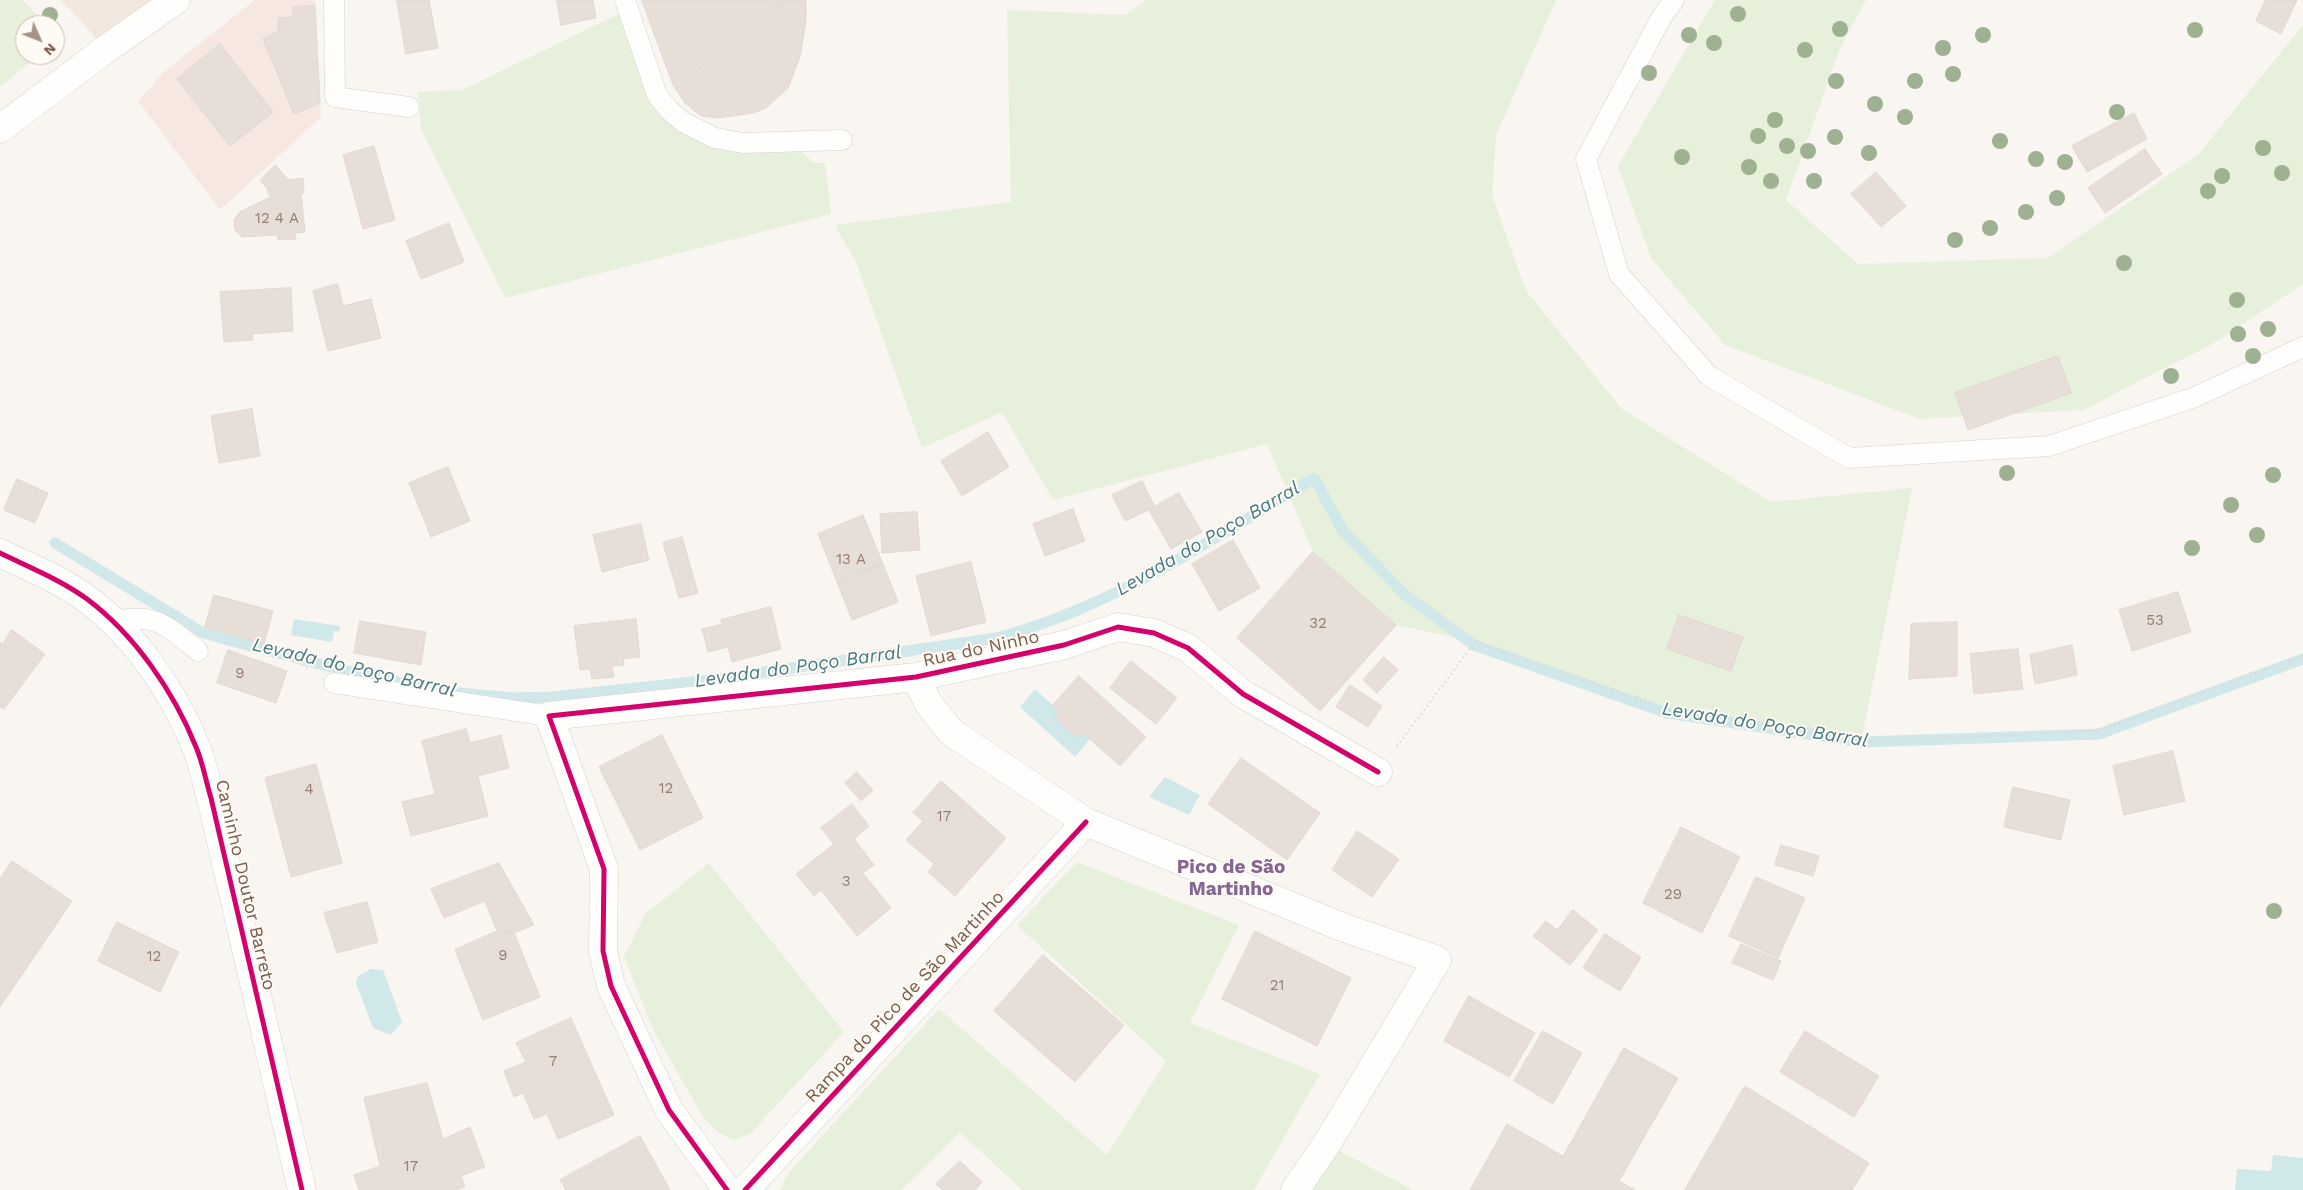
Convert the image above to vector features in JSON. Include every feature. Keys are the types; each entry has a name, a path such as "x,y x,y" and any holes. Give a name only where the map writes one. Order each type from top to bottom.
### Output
{"street":[{"path":"0,129 106,49 176,0"},
{"name":"Caminho Doutor Barreto","path":"0,553 66,585 87,599 113,622 164,683 183,717 198,750 302,1190"},
{"name":"Rua do Ninho","path":"549,716 916,677 1064,645 1118,627 1154,633 1188,648 1243,694 1378,772"},
{"path":"916,677 928,703 951,732 1086,822 1342,927 1437,960 1326,1145 1295,1190"},
{"path":"549,716 604,869 603,951 612,986 669,1110 727,1190"},
{"name":"Rampa do Pico de São Martinho","path":"745,1190 1086,822"}],"lane":[{"path":"334,0 335,97 409,107"},
{"path":"625,0 657,95 669,110 683,122 715,138 742,143 842,140"},
{"path":"1674,0 1661,18 1586,158 1619,274 1709,376 1849,458 2049,446 2195,398 2303,347"},
{"path":"113,622 134,616 148,618 169,627 198,651"},
{"name":"Rua do Ninho","path":"334,683 549,716"}],"path":[{"path":"678,86 782,0"},
{"path":"198,651 210,640 297,662 334,683"},
{"path":"1378,772 1475,642 1668,710 1862,736 1862,742 2098,731 2303,656"}],"shaded area":[{"path":"61,0 176,0 106,49"},
{"path":"255,0 315,0 321,117 220,210 138,101 166,70"}],"green space":[{"path":"0,0 23,0 37,15 15,15 15,65 27,65 0,87"},
{"path":"1147,0 1556,0 1496,135 1492,195 1526,291 1622,409 1771,502 1912,488 1862,736 1668,710 1475,642 1396,625 1313,552 1267,444 1053,500 1002,412 922,448 856,262 835,225 1011,202 1007,10 1125,15"},
{"path":"1715,0 1866,0 1840,48 1786,200 1858,264 2048,258 2198,155 2303,25 2303,284 2212,344 2083,410 1920,419 1725,345 1651,258 1618,166"},
{"path":"623,12 666,117 800,150 814,163 825,163 831,214 505,298 421,129 418,92 462,90"},
{"path":"1077,862 1239,925 1190,1023 1320,1074 1254,1190 1022,1190 960,1132 901,1190 780,1190 790,1171 939,1009 1107,1155 1166,1061 1017,925"},
{"path":"709,863 844,1032 750,1134 735,1140 719,1133 703,1117 653,1029 624,957 645,914"},
{"path":"1336,1149 1413,1190 1312,1190"}],"water":[{"path":"294,619 340,626 339,632 334,631 332,642 291,635"},
{"path":"1035,689 1090,739 1075,757 1020,707"},
{"path":"1165,777 1200,795 1189,815 1149,797"},
{"path":"371,969 383,970 402,1022 391,1035 373,1028 356,983 358,976"},
{"path":"2273,1155 2303,1158 2303,1190 2235,1190 2237,1169 2271,1171"}],"building":[{"path":"397,0 429,0 438,48 406,54"},
{"path":"557,0 593,0 596,18 561,25"},
{"path":"642,0 806,0 806,21 800,57 788,88 766,108 753,113 718,118 701,116 685,103 673,85"},
{"path":"2266,0 2297,0 2281,34 2256,21"},
{"path":"315,6 320,103 294,114 263,39 278,31 278,18 293,17 293,7"},
{"path":"220,44 273,112 230,146 177,79"},
{"path":"2134,113 2147,139 2087,172 2072,146"},
{"path":"374,146 395,220 363,229 343,155"},
{"path":"2145,149 2162,174 2105,213 2088,188"},
{"path":"275,165 289,180 303,178 304,193 301,193 305,232 295,233 296,239 278,240 277,235 242,237 235,230 234,219 241,211 271,197 267,191 268,189 260,181"},
{"path":"1876,172 1906,206 1881,227 1851,194"},
{"path":"449,223 464,262 421,279 406,241"},
{"path":"338,284 343,306 371,299 381,338 328,351 313,291"},
{"path":"291,288 293,331 252,334 253,340 224,342 220,292"},
{"path":"2058,356 2071,393 1968,430 1955,393"},
{"path":"252,409 260,456 219,463 211,416"},
{"path":"988,432 1009,467 962,496 941,461"},
{"path":"448,467 470,521 431,537 409,483"},
{"path":"17,479 48,493 35,523 4,510"},
{"path":"1142,481 1155,507 1125,521 1112,495"},
{"path":"1179,493 1202,532 1171,549 1149,510"},
{"path":"1073,509 1085,541 1045,556 1033,524"},
{"path":"917,512 920,550 882,553 880,514"},
{"path":"863,515 883,564 837,582 818,534"},
{"path":"641,524 649,560 602,572 593,535"},
{"path":"682,537 698,593 679,598 663,543"},
{"path":"1233,540 1260,588 1219,611 1192,564"},
{"path":"1313,552 1396,625 1320,711 1237,638"},
{"path":"971,562 986,622 931,636 916,576"},
{"path":"883,564 898,602 852,620 837,582"},
{"path":"2178,592 2191,632 2132,651 2119,610"},
{"path":"214,595 273,611 264,644 205,627"},
{"path":"771,607 781,649 732,662 728,647 708,652 702,629 722,624 721,620"},
{"path":"1679,615 1743,637 1731,671 1667,649"},
{"path":"636,619 640,657 623,659 624,665 612,666 614,677 592,679 590,669 580,670 574,626"},
{"path":"360,621 426,632 421,665 354,653"},
{"path":"1957,622 1957,676 1909,679 1911,624"},
{"path":"12,630 45,654 4,709 0,707 0,642 2,644"},
{"path":"2072,645 2077,675 2035,684 2030,655"},
{"path":"2018,649 2023,689 1974,694 1970,654"},
{"path":"228,650 287,671 276,703 217,683"},
{"path":"1384,657 1398,670 1377,693 1363,680"},
{"path":"1131,661 1177,698 1156,724 1110,688"},
{"path":"1079,676 1146,737 1120,766 1082,732 1077,738 1054,717 1059,711 1053,705"},
{"path":"1350,685 1382,706 1368,727 1336,707"},
{"path":"466,729 470,743 501,735 509,768 478,776 488,816 411,836 402,802 435,794 422,741"},
{"path":"662,735 703,818 640,850 599,767"},
{"path":"2173,751 2185,801 2124,815 2113,766"},
{"path":"1241,758 1320,813 1287,860 1208,804"},
{"path":"316,764 342,863 291,877 265,778"},
{"path":"857,772 873,790 861,801 845,783"},
{"path":"941,781 1006,838 955,896 928,872 934,864 906,840 923,821 913,813"},
{"path":"2013,787 2070,800 2061,840 2004,827"},
{"path":"852,804 869,826 854,839 874,865 863,873 891,908 857,936 821,890 814,896 796,874 834,844 821,828"},
{"path":"1681,827 1740,857 1702,933 1643,903"},
{"path":"1357,831 1399,859 1372,897 1332,870"},
{"path":"1781,845 1819,856 1813,876 1775,865"},
{"path":"12,861 72,901 0,1007 0,879"},
{"path":"499,863 534,925 514,933 497,931 485,901 444,918 431,889"},
{"path":"1756,877 1805,898 1778,958 1729,936"},
{"path":"367,902 378,942 337,953 324,913"},
{"path":"1573,910 1598,930 1570,965 1533,936 1546,921 1557,930"},
{"path":"117,922 179,952 160,992 98,961"},
{"path":"497,931 514,933 540,997 483,1020 455,950"},
{"path":"1255,931 1351,978 1317,1046 1222,999"},
{"path":"1605,934 1641,957 1620,991 1583,968"},
{"path":"1741,944 1781,961 1773,980 1732,963"},
{"path":"1043,955 1124,1025 1075,1082 994,1011"},
{"path":"1469,996 1535,1033 1509,1077 1444,1041"},
{"path":"571,1018 614,1115 558,1139 547,1114 534,1119 523,1093 514,1097 504,1071 526,1062 516,1043"},
{"path":"1543,1031 1582,1053 1553,1104 1514,1081"},
{"path":"1805,1031 1879,1076 1854,1117 1780,1072"},
{"path":"1624,1048 1678,1078 1619,1181 1635,1190 1470,1190 1507,1124 1563,1156"},
{"path":"427,1083 443,1139 470,1127 485,1167 461,1176 465,1187 456,1190 359,1190 354,1175 380,1166 364,1098"},
{"path":"1745,1086 1869,1163 1852,1190 1685,1190"},
{"path":"640,1136 670,1190 566,1190 560,1180"},
{"path":"960,1161 982,1182 975,1190 943,1190 936,1184"}],"waterway":[{"name":"Levada do Poço Barral","path":"460,693 513,698 553,697 710,680 996,638 1039,625 1121,590 1199,548 1314,478 1343,531 1405,595 1474,645 1667,713 1862,742 2099,734 2303,659"},
{"name":"Levada do Poço Barral","path":"55,543 203,633 339,669 420,687"}],"cycle path":[{"path":"0,553 67,586 105,613 137,647 151,666 187,726 201,759 211,798 302,1190"},
{"path":"727,1190 669,1110 611,986 603,951 604,869 549,716 916,677 1064,645 1118,627 1154,633 1188,648 1243,694 1378,772"},
{"path":"745,1190 1086,822"}],"district":[{"name":"Pico de São Martinho","path":"1231,878"}]}
